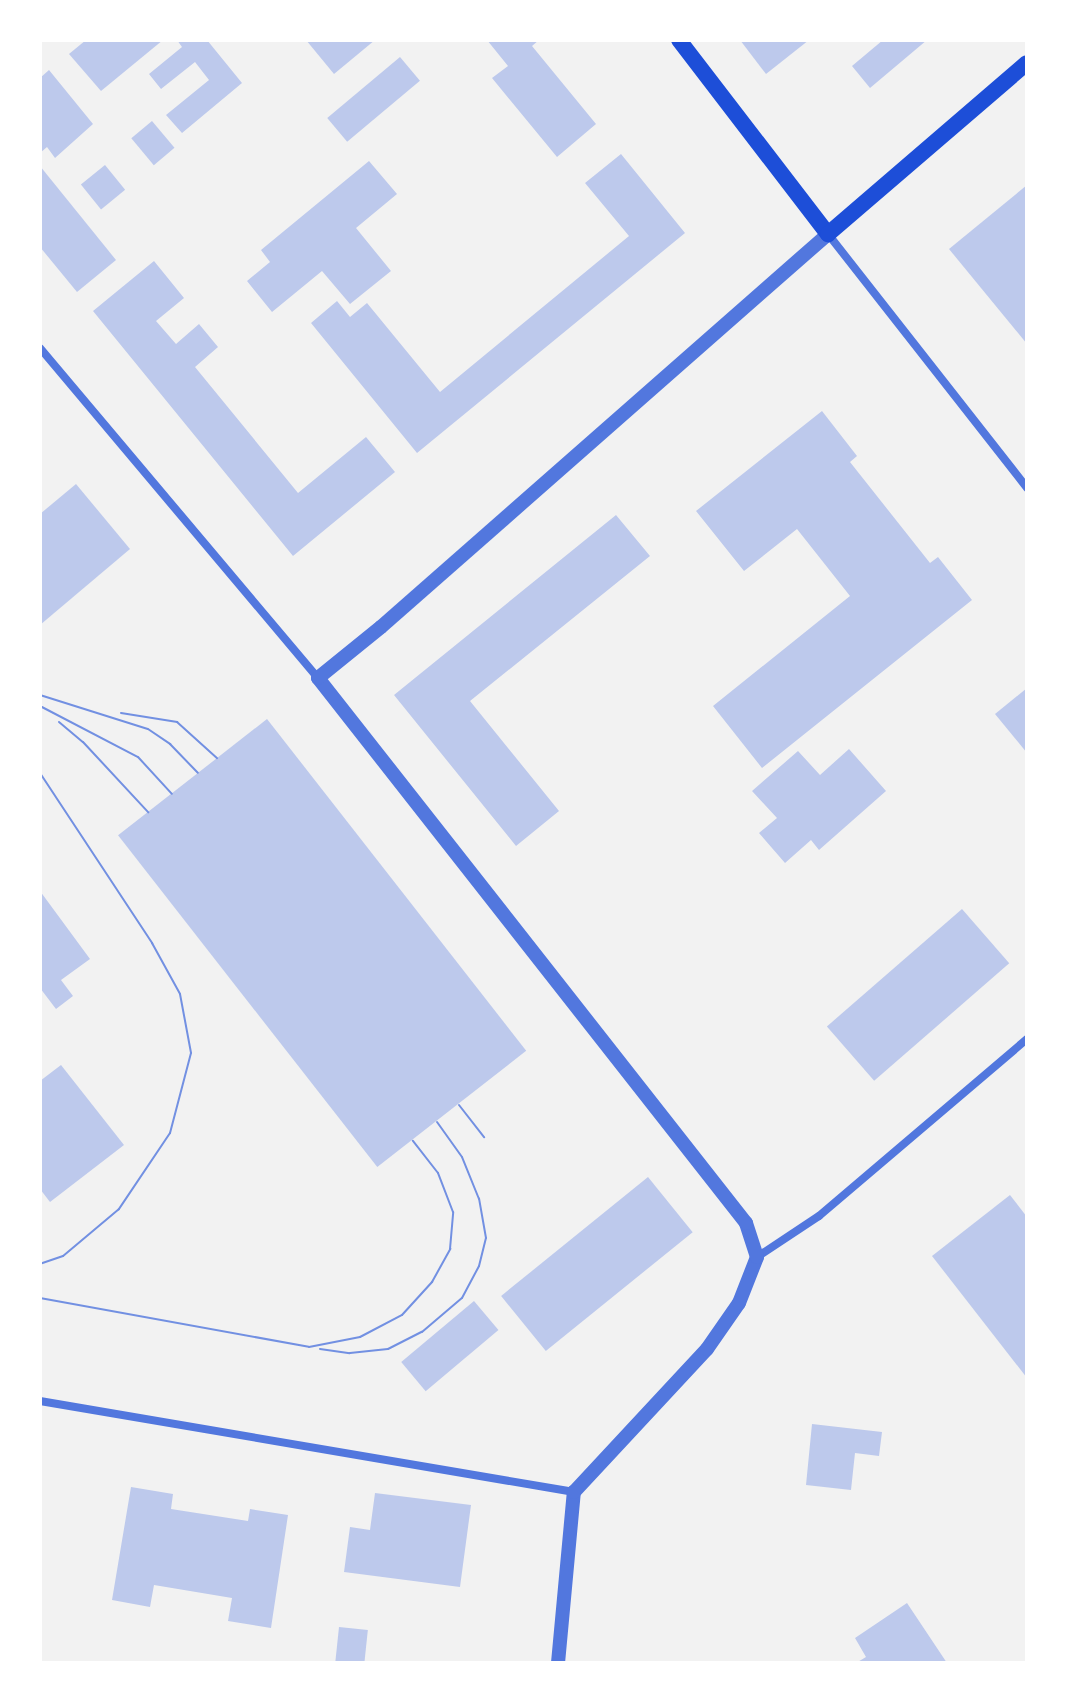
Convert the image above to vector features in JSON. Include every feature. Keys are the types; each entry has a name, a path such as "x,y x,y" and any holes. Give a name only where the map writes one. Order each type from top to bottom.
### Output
{"main road":[{"path":"679,40 828,234 1027,63"}],"street":[{"path":"318,678 381,627 828,234 1027,488"},
{"path":"40,348 318,678 746,1223 757,1257"},
{"path":"558,1663 574,1492 707,1349 739,1303 757,1257 819,1216 1027,1039"},
{"path":"40,1401 574,1492"}],"building":[{"path":"86,40 163,40 101,91 69,54"},
{"path":"177,40 207,40 242,83 182,133 166,115 209,80 195,62 161,89 149,74 182,47"},
{"path":"306,40 375,40 334,74"},
{"path":"487,40 539,40 532,46 596,124 557,157 492,78 508,66"},
{"path":"740,40 809,40 766,74"},
{"path":"883,40 927,40 870,88 852,66"},
{"path":"400,57 420,81 347,142 327,118"},
{"path":"49,70 93,124 55,158 47,147 40,153 40,78"},
{"path":"152,121 174,148 154,165 131,138"},
{"path":"621,154 685,233 417,453 311,323 337,301 350,317 367,303 440,392 629,236 585,183"},
{"path":"369,161 397,194 356,228 391,271 350,304 322,271 272,312 247,281 270,262 261,250"},
{"path":"105,165 125,190 101,209 81,185"},
{"path":"40,166 116,260 77,292 40,247"},
{"path":"1027,185 1027,344 949,249"},
{"path":"154,261 184,298 156,321 176,344 199,324 218,347 195,367 298,493 366,437 395,472 293,556 93,311"},
{"path":"822,411 857,456 850,462 930,563 938,557 972,600 762,768 713,706 850,596 797,529 744,571 696,511"},
{"path":"76,484 130,549 40,625 40,514"},
{"path":"616,515 650,556 470,701 559,811 516,846 394,695"},
{"path":"1027,688 1027,753 995,714"},
{"path":"267,719 526,1051 377,1167 118,835"},
{"path":"849,749 886,791 819,850 811,840 785,863 759,833 777,818 752,791 798,751 820,775"},
{"path":"40,891 90,959 61,980 73,996 56,1009 40,988"},
{"path":"962,909 1009,963 874,1081 827,1026"},
{"path":"61,1065 124,1145 50,1202 40,1189 40,1081"},
{"path":"648,1177 693,1232 546,1351 501,1296"},
{"path":"1010,1195 1027,1217 1027,1378 932,1256"},
{"path":"474,1301 498,1330 426,1391 401,1362"},
{"path":"812,1424 882,1432 879,1456 855,1453 851,1490 806,1485"},
{"path":"131,1487 173,1494 171,1509 248,1521 250,1509 288,1515 271,1628 228,1621 232,1598 154,1585 150,1607 112,1600"},
{"path":"375,1493 471,1505 460,1587 344,1572 350,1527 370,1530"},
{"path":"907,1603 947,1663 856,1663 866,1657 855,1638"},
{"path":"339,1627 368,1630 364,1663 335,1663"}],"tram line":[{"path":"40,695 148,729 170,744 198,773"},
{"path":"40,706 138,757 172,794"},
{"path":"121,713 177,722 217,758"},
{"path":"59,722 83,742 148,812"},
{"path":"40,773 152,943 180,994 191,1053 170,1133 119,1209 63,1256 40,1264"},
{"path":"459,1105 484,1137"},
{"path":"320,1349 350,1353 388,1349 422,1332 462,1298 479,1266 486,1238 479,1199 462,1157 437,1122"},
{"path":"40,1298 309,1347 360,1337 402,1315 432,1282 450,1249 453,1212 438,1173 413,1141"}]}
